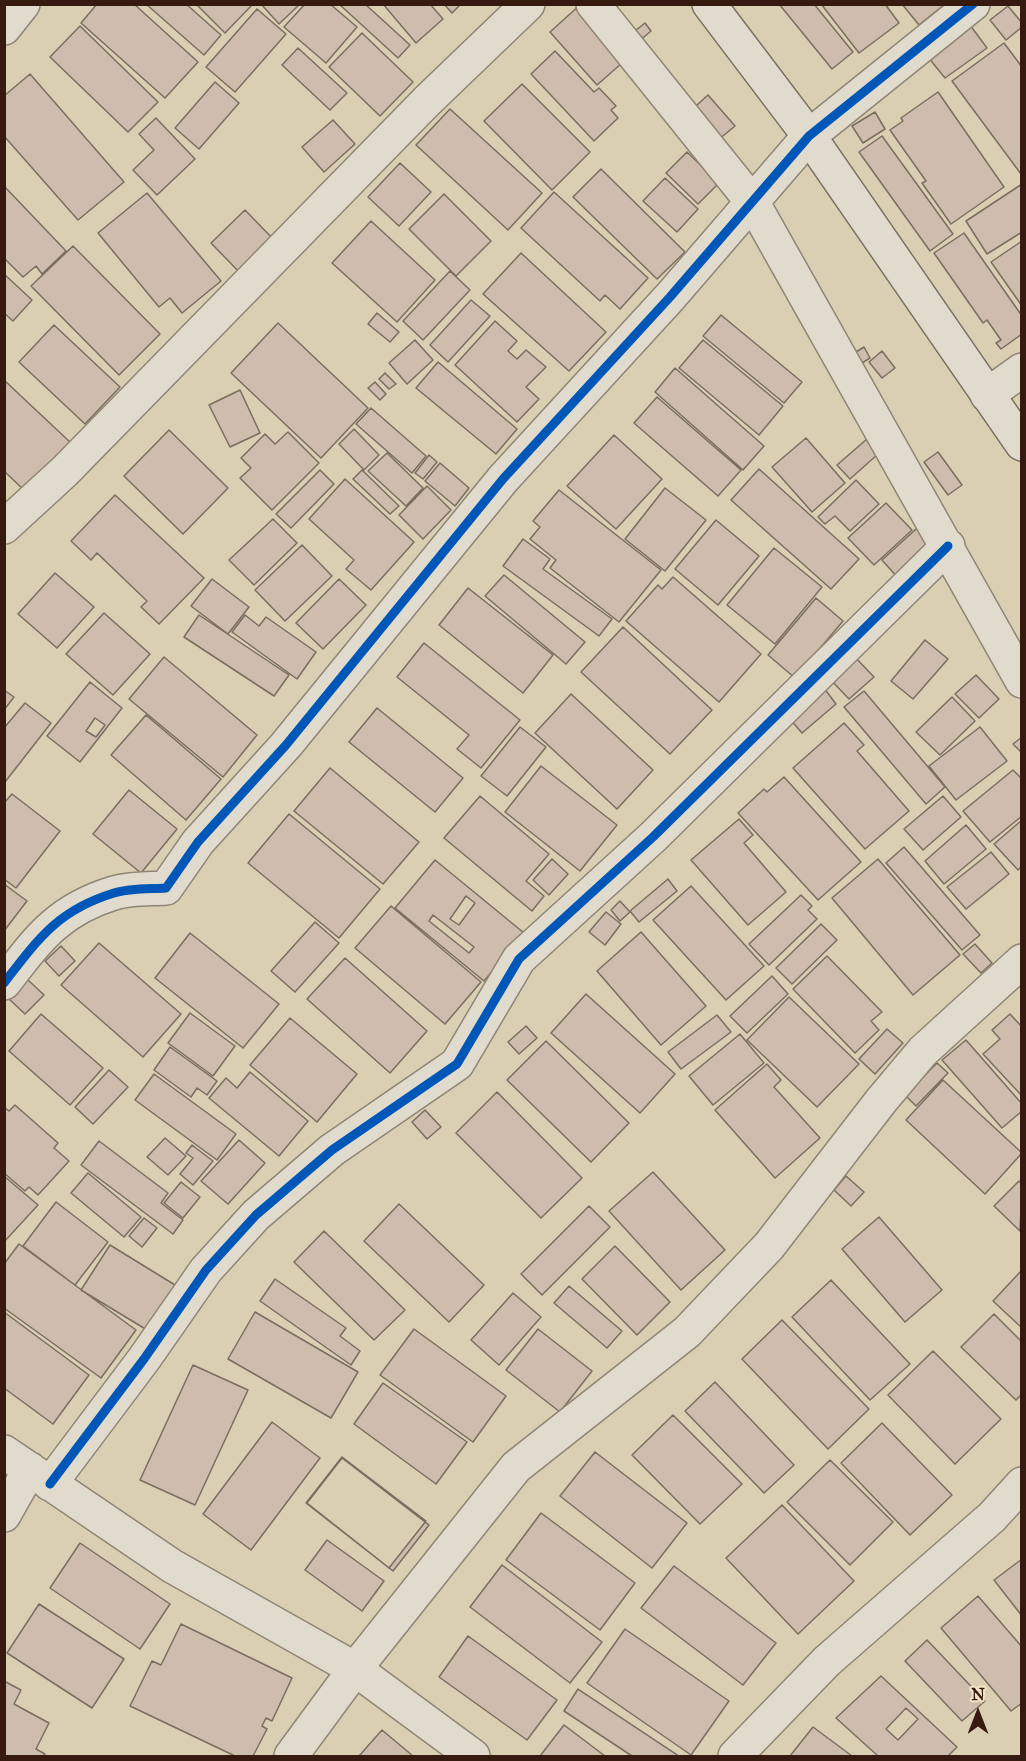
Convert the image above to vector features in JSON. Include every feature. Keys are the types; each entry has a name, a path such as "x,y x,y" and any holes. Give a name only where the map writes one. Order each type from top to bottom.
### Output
{"street":[{"path":"4,28 23,4"},
{"path":"4,526 65,471 427,101 528,4"},
{"path":"593,4 753,203 1022,681"},
{"path":"709,4 809,136 1022,444"},
{"path":"4,984 41,936 70,910 116,892 166,888 198,843 286,745 503,479 753,203 809,136 974,4"},
{"path":"987,395 1022,370"},
{"path":"4,1515 28,1468 144,1359 206,1270 256,1215 332,1150 457,1064 519,959 653,837 948,546"},
{"path":"291,1756 355,1669 516,1467 687,1332 769,1246 881,1101 923,1052 1022,961"},
{"path":"28,1468 172,1566 355,1669 473,1756"},
{"path":"735,1756 827,1661 992,1517 1022,1484"}],"building":[{"path":"97,4 134,4 198,62 165,98 81,23"},
{"path":"146,4 186,4 221,35 204,55"},
{"path":"196,4 253,4 225,33"},
{"path":"261,4 300,4 279,24"},
{"path":"305,4 330,4 357,27 326,63 284,27"},
{"path":"339,4 365,4 410,45 398,58"},
{"path":"383,4 430,4 443,19 416,43"},
{"path":"444,4 461,4 452,13"},
{"path":"581,4 630,56 597,85 550,32"},
{"path":"779,4 814,4 853,52 832,69"},
{"path":"821,4 885,4 899,23 859,53"},
{"path":"902,4 945,4 919,25"},
{"path":"1008,6 1022,23 1022,27 1006,40 990,20"},
{"path":"257,9 286,34 235,92 206,67"},
{"path":"645,23 651,31 638,42 631,34"},
{"path":"970,25 987,48 945,78 928,57"},
{"path":"80,26 158,102 128,132 50,57"},
{"path":"362,33 413,82 380,116 329,67"},
{"path":"1004,43 1022,67 1021,174 952,81"},
{"path":"298,48 347,93 330,110 282,65"},
{"path":"555,51 594,92 599,88 616,106 611,110 618,118 594,141 531,74"},
{"path":"30,74 124,182 78,220 4,136 4,96"},
{"path":"215,82 239,103 199,149 175,128"},
{"path":"522,84 590,152 552,190 484,121"},
{"path":"938,92 1004,187 951,224 922,183 926,181 890,130 903,121 901,118"},
{"path":"708,95 735,126 712,145 686,115"},
{"path":"450,109 542,193 508,230 416,145"},
{"path":"875,112 885,129 863,143 852,126"},
{"path":"156,118 195,159 157,195 133,170 154,150 139,134"},
{"path":"333,120 355,144 324,172 302,147"},
{"path":"882,136 953,234 930,251 859,152"},
{"path":"687,152 719,183 698,204 666,173"},
{"path":"400,163 431,192 399,226 368,197"},
{"path":"601,169 685,252 657,279 573,197"},
{"path":"665,178 698,209 677,232 643,201"},
{"path":"1022,184 1022,232 987,254 966,221"},
{"path":"4,186 66,251 42,274 36,266 23,277 4,258"},
{"path":"554,192 648,278 620,309 605,295 600,301 521,228"},
{"path":"147,193 221,281 182,313 170,298 159,307 98,233"},
{"path":"444,194 491,241 456,276 409,229"},
{"path":"245,210 276,242 242,275 211,243"},
{"path":"371,221 435,280 397,322 332,263"},
{"path":"964,233 1022,316 1022,334 1001,349 996,343 1001,340 987,320 983,323 934,253"},
{"path":"1022,241 1022,306 991,262"},
{"path":"73,246 160,334 119,375 31,286"},
{"path":"521,253 606,332 569,371 483,294"},
{"path":"450,271 470,290 423,340 403,321"},
{"path":"4,274 32,300 13,321 4,313"},
{"path":"471,300 490,316 448,362 430,345"},
{"path":"377,313 399,332 390,342 368,324"},
{"path":"721,315 802,382 784,403 703,336"},
{"path":"495,321 517,341 508,351 517,359 526,350 546,367 526,387 539,399 517,422 455,365"},
{"path":"278,323 368,408 321,458 231,373"},
{"path":"54,325 120,387 85,424 19,362"},
{"path":"415,340 433,360 407,384 389,363"},
{"path":"703,340 783,406 759,435 679,368"},
{"path":"864,347 870,358 854,368 848,357"},
{"path":"882,351 895,368 882,378 869,362"},
{"path":"438,362 517,429 496,454 416,388"},
{"path":"675,368 764,446 743,470 655,392"},
{"path":"385,373 396,384 389,389 379,379"},
{"path":"4,380 71,443 25,491 4,471"},
{"path":"375,382 386,394 380,400 368,388"},
{"path":"240,390 260,433 230,447 209,405"},
{"path":"657,397 741,470 718,496 634,423"},
{"path":"371,408 426,456 412,473 356,424"},
{"path":"354,429 379,455 364,470 339,444"},
{"path":"169,430 228,488 183,534 124,476"},
{"path":"288,432 319,463 272,510 240,478 251,468 241,458 265,434 275,444"},
{"path":"875,432 887,446 850,479 837,465"},
{"path":"614,435 662,479 616,529 567,486"},
{"path":"806,438 845,483 812,512 772,467"},
{"path":"938,452 962,485 948,495 924,462"},
{"path":"387,453 423,488 406,506 368,471"},
{"path":"429,455 437,462 423,479 415,473"},
{"path":"440,463 469,488 455,506 425,481"},
{"path":"759,469 859,559 831,589 731,500"},
{"path":"320,470 334,484 291,528 276,514"},
{"path":"362,470 399,506 390,514 353,479"},
{"path":"345,479 414,542 371,590 346,569 354,560 309,519"},
{"path":"856,480 879,504 850,531 835,516 825,524 818,517"},
{"path":"427,486 451,510 423,539 399,515"},
{"path":"665,488 706,520 665,571 625,539"},
{"path":"559,490 661,570 619,622 550,568 556,560 530,539 540,527 533,521"},
{"path":"115,495 204,578 159,624 141,607 147,601 97,553 91,560 71,541"},
{"path":"886,503 912,530 874,565 848,538"},
{"path":"273,519 297,543 254,585 229,560"},
{"path":"716,520 759,556 718,605 675,569"},
{"path":"926,520 942,537 898,578 882,560"},
{"path":"523,539 550,559 543,569 612,619 599,636 503,566"},
{"path":"302,545 332,576 285,621 255,590"},
{"path":"774,548 822,587 775,644 727,605"},
{"path":"55,573 94,607 57,648 18,614"},
{"path":"504,575 585,642 566,664 485,596"},
{"path":"673,577 761,654 719,702 626,621 658,585 662,589"},
{"path":"212,579 249,607 228,634 191,606"},
{"path":"339,579 366,605 323,649 296,623"},
{"path":"468,588 553,655 523,693 439,625"},
{"path":"816,598 843,621 795,678 768,655"},
{"path":"104,613 150,654 113,695 66,654"},
{"path":"199,615 289,675 274,696 184,637"},
{"path":"245,615 259,626 266,617 316,652 297,679 232,632"},
{"path":"623,627 712,710 670,754 581,672"},
{"path":"925,640 948,659 913,699 891,681"},
{"path":"424,643 520,720 481,768 457,749 469,735 397,677"},
{"path":"853,655 874,677 849,699 829,678"},
{"path":"164,657 257,735 223,777 129,699"},
{"path":"976,675 999,699 979,718 955,694"},
{"path":"90,682 122,708 80,762 47,736","holes":["95,718 105,725 96,737 86,731"]},
{"path":"824,688 836,704 802,733 789,718"},
{"path":"4,690 14,697 4,710"},
{"path":"864,691 945,787 926,804 844,707"},
{"path":"571,694 653,770 617,809 535,733"},
{"path":"952,697 975,721 940,755 916,732"},
{"path":"25,703 51,723 5,782 4,728"},
{"path":"377,708 463,778 435,812 349,742"},
{"path":"146,715 221,779 186,820 111,755"},
{"path":"844,723 864,745 857,751 909,811 865,849 793,768"},
{"path":"520,727 546,747 507,796 481,776"},
{"path":"980,727 1007,761 956,800 929,766"},
{"path":"1022,737 1022,753 1013,744"},
{"path":"541,766 617,825 580,871 505,812"},
{"path":"330,768 419,842 383,884 294,811"},
{"path":"1013,770 1022,779 1022,816 990,842 963,811"},
{"path":"784,777 861,862 818,900 738,813 764,789 767,792"},
{"path":"129,790 177,829 141,873 93,834"},
{"path":"12,794 60,831 16,888 4,879 4,803"},
{"path":"480,796 549,854 526,881 544,896 532,911 444,838"},
{"path":"943,796 961,817 923,850 904,829"},
{"path":"289,814 380,889 339,938 248,863"},
{"path":"739,819 753,835 744,843 786,892 748,925 691,860"},
{"path":"1022,820 1022,866 1018,870 994,844"},
{"path":"966,825 986,849 944,884 925,861"},
{"path":"904,847 980,935 962,950 886,863"},
{"path":"991,852 1009,874 966,909 947,887"},
{"path":"552,859 568,874 549,895 533,880"},
{"path":"878,859 960,955 913,995 832,898"},
{"path":"435,860 524,933 484,981 395,908","holes":["466,896 475,903 459,925 450,919","433,915 474,947 469,953 429,921"]},
{"path":"668,879 677,891 639,922 630,911"},
{"path":"4,884 27,901 4,931"},
{"path":"691,886 764,966 726,1000 653,920"},
{"path":"801,895 812,906 808,910 817,919 769,965 749,944"},
{"path":"620,901 630,912 620,921 611,910"},
{"path":"391,906 481,982 445,1024 355,948"},
{"path":"606,912 621,924 605,945 589,932"},
{"path":"315,922 339,943 295,992 271,971"},
{"path":"821,924 837,940 792,984 776,968"},
{"path":"641,932 706,1006 661,1045 597,971"},
{"path":"190,933 279,1004 243,1048 155,978"},
{"path":"99,943 181,1014 143,1057 61,985"},
{"path":"975,944 992,963 981,973 963,954"},
{"path":"61,946 75,961 59,976 45,961"},
{"path":"827,956 882,1012 871,1021 879,1030 855,1053 793,989"},
{"path":"345,958 427,1031 390,1073 307,999"},
{"path":"772,976 788,994 747,1033 730,1016"},
{"path":"27,979 44,995 25,1014 8,998"},
{"path":"586,994 675,1074 640,1113 551,1033"},
{"path":"789,997 859,1064 817,1107 747,1040"},
{"path":"190,1013 235,1046 213,1076 168,1043"},
{"path":"41,1014 103,1068 70,1105 9,1051"},
{"path":"1010,1014 1022,1027 1022,1096 983,1054 1000,1039 992,1030"},
{"path":"717,1015 731,1032 681,1069 668,1052"},
{"path":"290,1018 357,1074 317,1122 250,1065"},
{"path":"526,1026 537,1038 519,1054 508,1042"},
{"path":"887,1029 903,1043 875,1074 859,1059"},
{"path":"740,1034 764,1063 713,1105 689,1076"},
{"path":"966,1040 1022,1104 1022,1111 1002,1128 942,1060"},
{"path":"546,1041 629,1123 591,1162 507,1080"},
{"path":"170,1047 217,1081 207,1095 197,1088 191,1097 154,1070"},
{"path":"937,1063 948,1073 916,1106 905,1095"},
{"path":"767,1064 781,1080 774,1087 820,1138 775,1178 715,1110"},
{"path":"109,1070 128,1087 93,1124 75,1107"},
{"path":"250,1072 308,1121 279,1156 209,1098 226,1078 237,1088"},
{"path":"154,1074 236,1134 217,1160 135,1100"},
{"path":"943,1080 1022,1153 985,1194 906,1120"},
{"path":"497,1092 582,1178 541,1218 456,1133"},
{"path":"15,1105 58,1143 54,1148 69,1161 38,1195 29,1187 25,1191 4,1173 4,1107 9,1111"},
{"path":"425,1110 441,1127 427,1139 412,1122"},
{"path":"165,1138 186,1156 168,1175 147,1157"},
{"path":"239,1140 265,1163 228,1204 201,1181"},
{"path":"99,1141 168,1193 161,1203 183,1220 173,1234 81,1165"},
{"path":"192,1145 213,1161 193,1185 180,1174 193,1158 186,1153"},
{"path":"653,1172 725,1250 681,1290 609,1211"},
{"path":"88,1173 141,1217 124,1237 71,1193"},
{"path":"4,1176 38,1205 4,1242"},
{"path":"846,1176 864,1192 851,1206 834,1190"},
{"path":"1019,1181 1022,1184 1020,1231 994,1206"},
{"path":"181,1182 200,1197 183,1218 164,1203"},
{"path":"56,1202 108,1242 75,1285 23,1246"},
{"path":"399,1204 484,1285 449,1322 364,1241"},
{"path":"589,1206 610,1227 542,1295 521,1274"},
{"path":"879,1217 942,1290 905,1322 842,1249"},
{"path":"144,1218 157,1228 142,1247 129,1236"},
{"path":"324,1231 405,1310 374,1340 294,1262"},
{"path":"19,1244 136,1330 101,1378 4,1308 4,1264"},
{"path":"110,1245 175,1285 147,1330 81,1290"},
{"path":"615,1246 670,1302 637,1335 582,1279"},
{"path":"1022,1270 1022,1328 993,1301"},
{"path":"275,1279 346,1328 340,1336 360,1351 351,1365 260,1301"},
{"path":"831,1280 910,1364 870,1400 792,1317"},
{"path":"569,1286 622,1331 607,1348 554,1303"},
{"path":"513,1293 541,1317 499,1365 471,1340"},
{"path":"4,1312 89,1375 53,1424 4,1388"},
{"path":"255,1312 358,1372 331,1418 228,1359"},
{"path":"994,1314 1022,1342 1022,1394 1016,1400 961,1347"},
{"path":"782,1320 869,1409 828,1449 742,1359"},
{"path":"414,1329 506,1396 473,1442 380,1375"},
{"path":"538,1329 592,1371 560,1412 506,1370"},
{"path":"933,1351 1001,1419 955,1464 888,1395"},
{"path":"193,1365 248,1390 195,1505 140,1480"},
{"path":"715,1382 794,1465 764,1493 685,1411"},
{"path":"383,1383 467,1442 436,1484 354,1424"},
{"path":"673,1415 742,1484 700,1524 632,1455"},
{"path":"272,1422 320,1458 251,1550 203,1514"},
{"path":"882,1423 952,1495 910,1535 841,1463"},
{"path":"595,1452 687,1523 652,1568 560,1496"},
{"path":"342,1457 426,1521 389,1568 306,1503"},
{"path":"342,1458 429,1525 393,1571 307,1503"},
{"path":"830,1460 893,1522 850,1565 787,1502"},
{"path":"782,1505 854,1581 798,1634 726,1558"},
{"path":"541,1513 635,1583 600,1630 506,1560"},
{"path":"327,1540 384,1581 362,1611 305,1570"},
{"path":"80,1543 170,1604 140,1649 50,1588"},
{"path":"1022,1559 1022,1616 994,1580"},
{"path":"502,1565 602,1642 570,1683 470,1607"},
{"path":"674,1566 776,1643 743,1685 641,1608"},
{"path":"978,1596 1022,1647 1022,1703 1011,1711 941,1628"},
{"path":"39,1604 124,1659 92,1708 7,1653"},
{"path":"181,1624 292,1678 272,1721 266,1718 262,1726 267,1729 253,1756 235,1756 130,1706 152,1661 161,1665"},
{"path":"625,1629 729,1701 691,1755 587,1683"},
{"path":"468,1636 557,1700 527,1740 439,1677"},
{"path":"927,1640 985,1701 962,1721 905,1661"},
{"path":"881,1676 957,1747 948,1756 878,1756 836,1718","holes":["906,1708 918,1719 898,1740 886,1729"]},
{"path":"4,1681 21,1690 14,1704 49,1723 36,1749 45,1754 43,1756 4,1756"},
{"path":"578,1689 679,1756 632,1756 564,1711"},
{"path":"564,1725 605,1756 540,1756"},
{"path":"813,1727 852,1756 790,1756"},
{"path":"382,1730 413,1756 359,1756"}],"cycle path":[{"path":"4,983 39,940 64,917 78,908 120,891 166,888 198,842 286,745 503,479 670,297 809,136 973,4"},
{"path":"50,1484 144,1359 206,1270 256,1215 332,1150 457,1064 519,959 653,837 948,546"}]}
